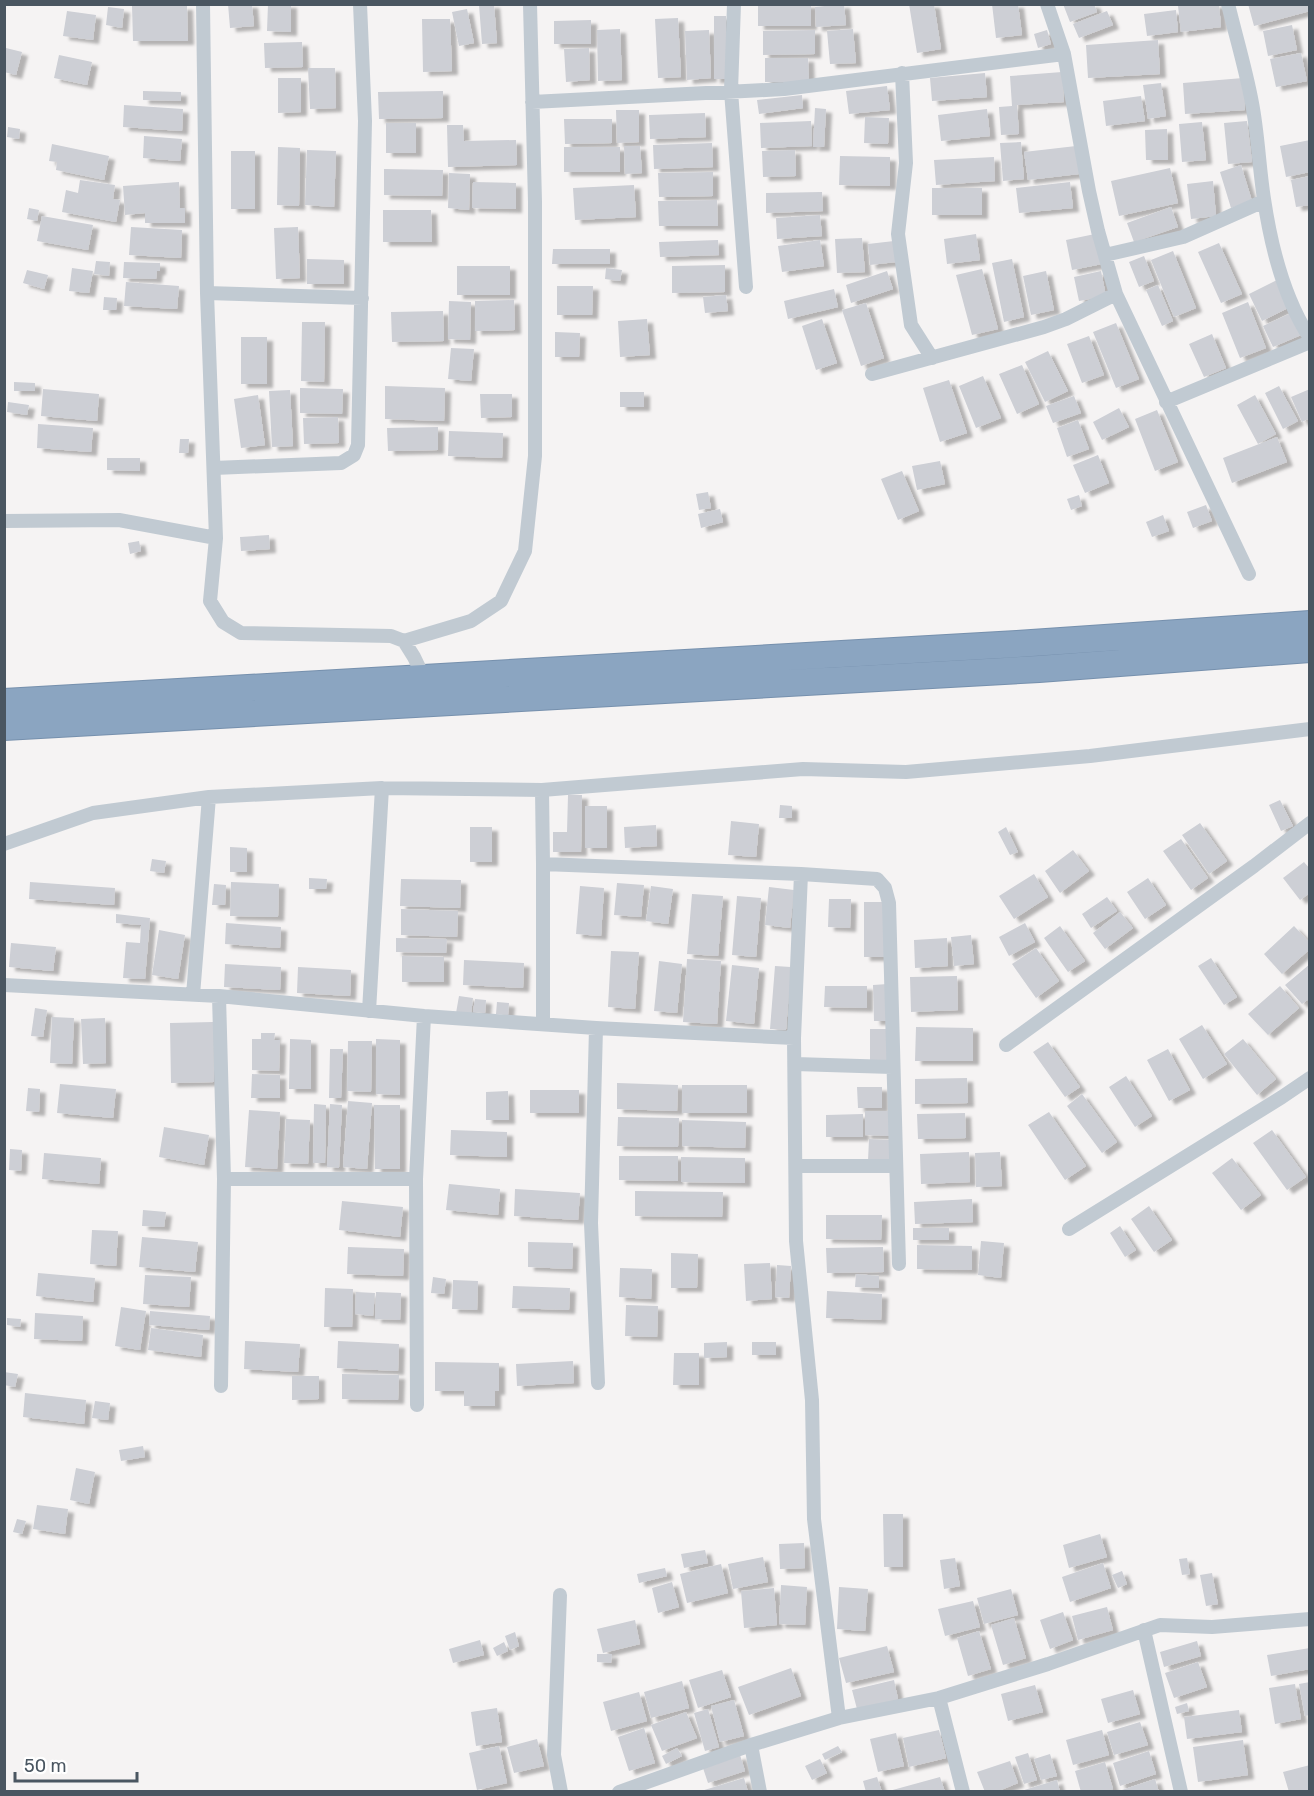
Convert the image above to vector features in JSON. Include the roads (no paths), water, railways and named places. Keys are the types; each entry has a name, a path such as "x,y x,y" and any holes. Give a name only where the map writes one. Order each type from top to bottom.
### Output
{"highway":[{"path":"4,702 1005,645 1310,624"},
{"path":"4,727 1027,670 1310,650"}],"street":[{"path":"203,4 207,293 216,538 210,602 223,622 241,633 391,636 404,641 424,678"},
{"path":"214,468 341,463 354,455 358,445 365,121 360,4"},
{"path":"404,641 471,621 501,601 525,551 535,456 535,202 530,4"},
{"path":"734,4 731,91 746,287"},
{"path":"1047,4 1064,54 1089,191 1116,294 1249,574"},
{"path":"1166,402 1310,340 1299,321 1284,284 1264,201 1252,104 1228,4"},
{"path":"532,102 784,89 1064,54"},
{"path":"902,73 906,162 898,234 911,325 932,358"},
{"path":"1105,255 1183,237 1264,201"},
{"path":"207,293 362,298"},
{"path":"872,374 1044,327 1066,319 1116,294"},
{"path":"4,521 119,520 216,538"},
{"path":"4,844 93,813 209,797 382,788 542,790 803,769 917,771 1090,756 1310,729"},
{"path":"369,1011 382,788"},
{"path":"542,790 543,1024"},
{"path":"193,995 209,797"},
{"path":"1006,1045 1310,823"},
{"path":"543,864 877,879 885,888 889,903 899,1264"},
{"path":"801,874 794,1038 796,1241 812,1400 814,1519 839,1718"},
{"path":"4,985 219,996 424,1016 794,1038"},
{"path":"219,996 224,1179 222,1386"},
{"path":"417,1406 416,1179 424,1016"},
{"path":"596,1028 591,1223 598,1383"},
{"path":"795,1064 892,1067"},
{"path":"1069,1229 1310,1078"},
{"path":"796,1166 896,1166"},
{"path":"224,1179 416,1179"},
{"path":"560,1595 554,1755 561,1791"},
{"path":"619,1791 751,1745 839,1718 939,1698 1048,1664 1160,1625 1212,1628 1310,1619"},
{"path":"1144,1630 1180,1791"},
{"path":"939,1698 963,1791"},
{"path":"751,1745 760,1791"}]}
